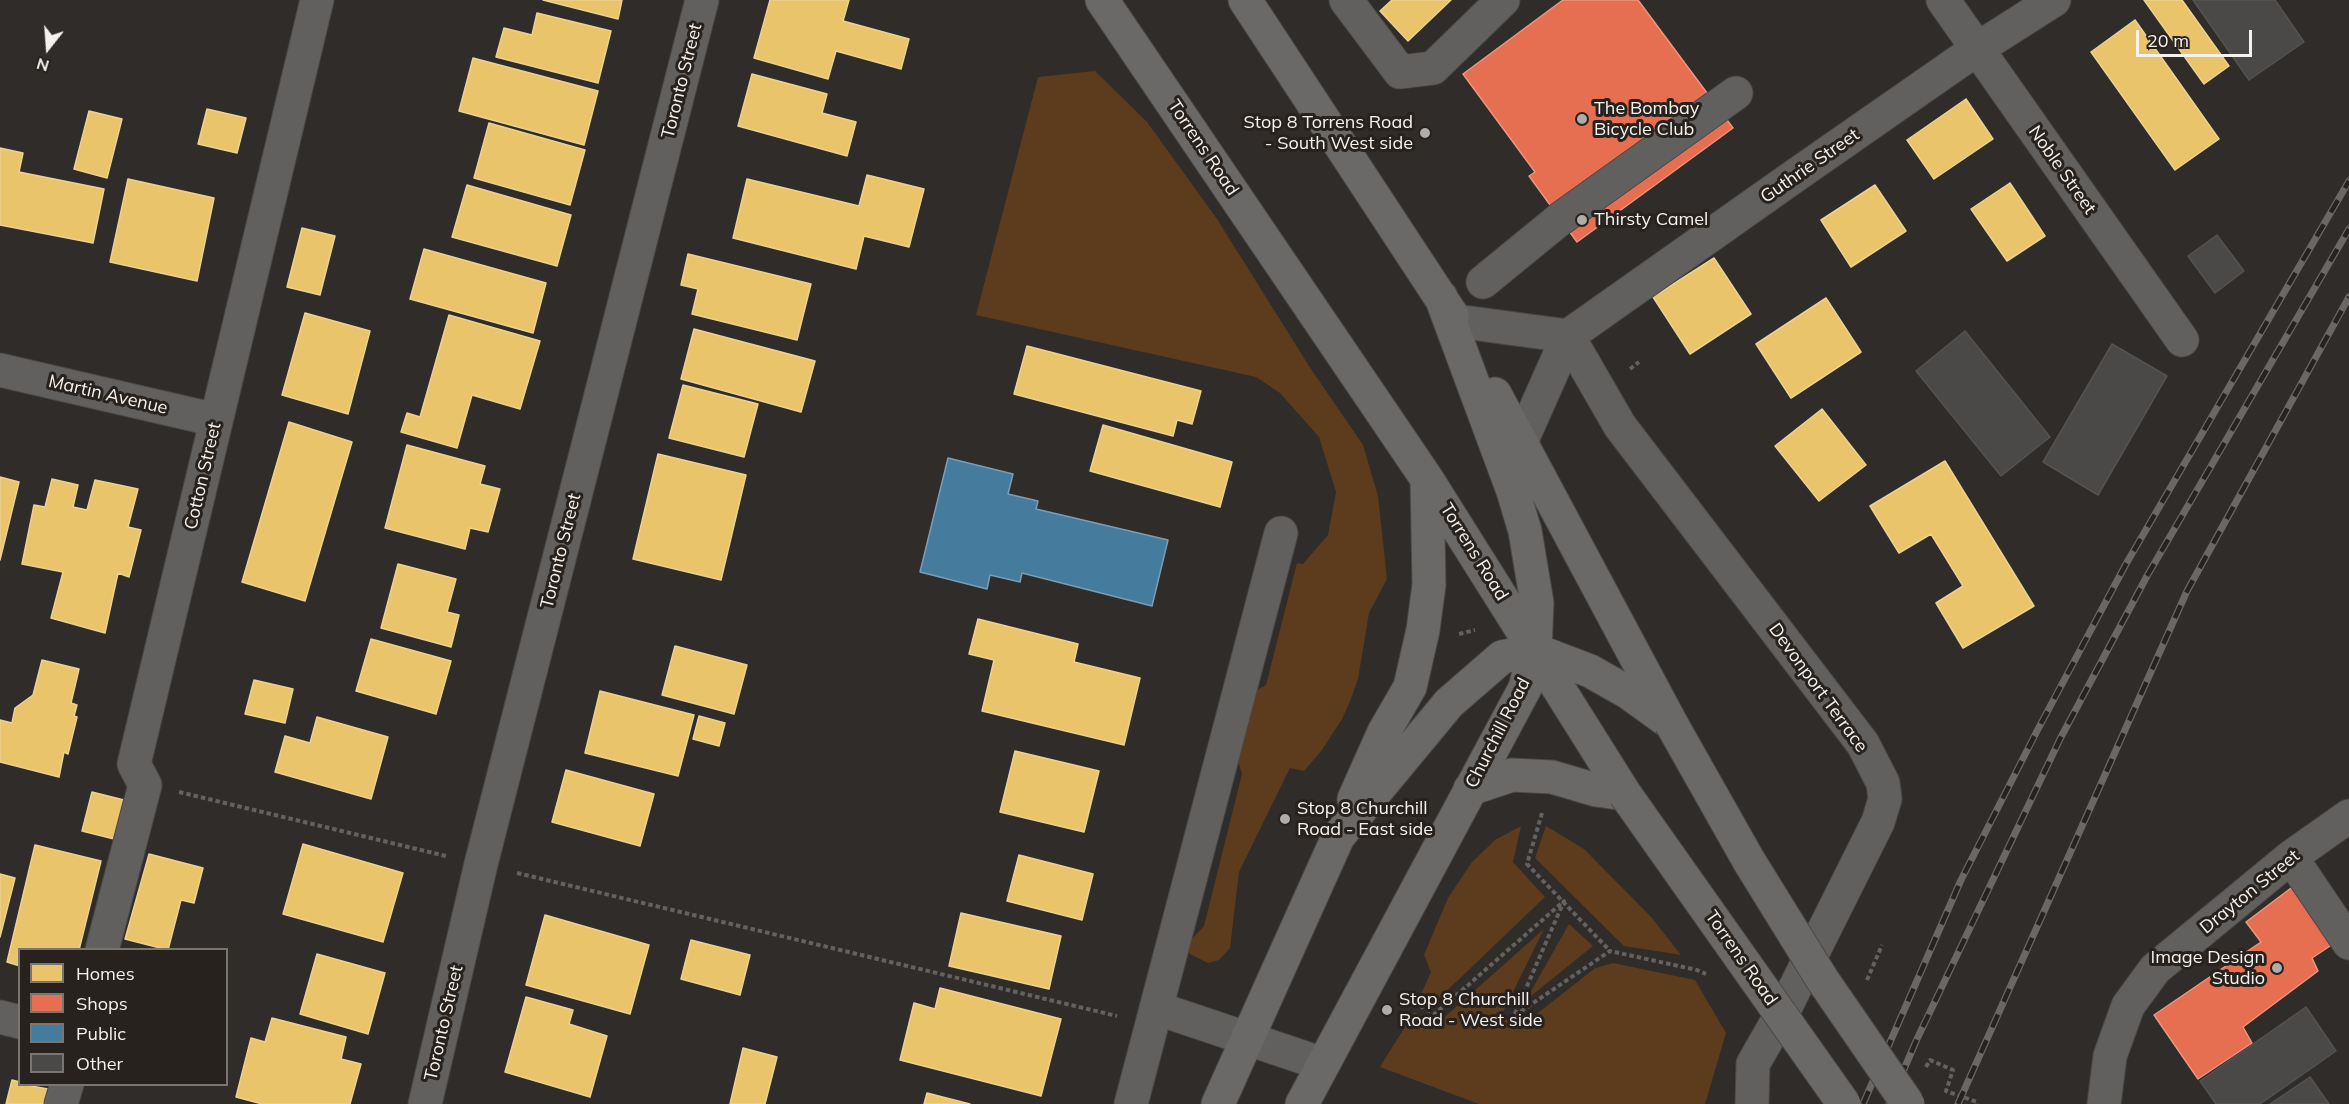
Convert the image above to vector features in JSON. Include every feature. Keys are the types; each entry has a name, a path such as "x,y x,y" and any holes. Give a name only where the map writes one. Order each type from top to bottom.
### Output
{"main road":[{"name":"Torrens Road","path":"1102,0 1427,479 1625,794 1845,1104"},
{"path":"1245,0 1448,309 1671,723 1767,891 1822,979 1908,1104"},
{"path":"1448,309 1525,531 1537,603 1535,650 1590,671 1629,693 1671,723"},
{"path":"1338,837 1384,732 1410,687 1423,630 1429,585 1427,479"},
{"name":"Churchill Road","path":"1218,1104 1338,837 1449,703 1502,657 1535,650 1525,688 1302,1104"},
{"path":"1470,789 1512,775 1552,777 1596,790 1625,794"}],"street":[{"name":"Cotton Street","path":"145,785 134,764 317,0"},
{"name":"Toronto Street","path":"425,1104 481,864 702,0"},
{"path":"1346,0 1400,72 1433,68 1503,0"},
{"name":"Noble Street","path":"1943,0 2182,340"},
{"name":"Guthrie Street","path":"1568,336 1977,50 2054,0"},
{"path":"1483,282 1560,219 1736,93"},
{"path":"1448,309 1568,336 1521,442"},
{"name":"Devonport Terrace","path":"1568,336 1620,426 1863,744 1883,783 1885,799 1878,822 1785,1008 1753,1064 1752,1104"},
{"name":"Martin Avenue","path":"0,370 216,420"},
{"path":"1131,1104 1281,533"},
{"path":"103,948 145,785"},
{"name":"Drayton Street","path":"2104,1104 2110,1056 2128,1006 2155,969 2291,857 2349,816"},
{"path":"2291,857 2349,943"},
{"path":"1155,1016 1246,1038 1323,1064"},
{"path":"0,1017 18,1022"},
{"path":"61,1104 66,1086"}],"path":[{"path":"1455,635 1482,628"},
{"path":"145,785 481,864 1155,1016"},
{"path":"1543,808 1527,864 1610,951 1697,970 1708,975"},
{"path":"1564,901 1514,1016 1610,951"},
{"path":"1393,990 1435,1014 1564,901"}],"shaded area":[{"path":"1095,71 1147,122 1217,219 1309,366 1363,445 1378,496 1387,579 1369,613 1358,679 1351,699 1342,719 1322,750 1304,771 1290,768 1239,872 1230,948 1219,960 1208,963 1190,954 1186,945 1204,926 1242,774 1231,739 1245,697 1266,685 1297,563 1303,564 1328,535 1336,492 1319,437 1280,393 1256,377 976,315 1038,77"},
{"path":"1521,826 1513,862 1545,897 1433,1004 1420,996 1431,972 1424,955 1448,898 1472,862 1495,840"},
{"path":"1546,826 1584,849 1652,918 1681,955 1624,946 1535,858"},
{"path":"1569,924 1593,946 1526,1000"},
{"path":"1544,929 1502,1014 1519,1028 1595,968 1613,963 1695,980 1726,1033 1705,1104 1479,1104 1380,1067 1414,1012 1438,1023"}],"building: Homes":[{"path":"543,0 622,0 618,19"},
{"path":"770,0 849,0 843,21 909,39 901,69 836,51 828,79 754,58"},
{"path":"1392,0 1451,0 1408,41 1380,11"},
{"path":"2144,0 2182,0 2229,66 2204,84"},
{"path":"537,13 611,31 598,83 496,57 504,28 532,35"},
{"path":"2135,20 2219,139 2175,170 2091,52"},
{"path":"473,58 598,91 584,145 459,111"},
{"path":"752,74 827,94 822,113 856,122 847,156 738,126"},
{"path":"1966,99 1993,139 1934,179 1907,140"},
{"path":"207,109 246,118 237,153 198,144"},
{"path":"89,111 122,119 107,178 74,169"},
{"path":"489,123 585,150 570,205 474,178"},
{"path":"0,148 23,153 19,172 104,189 93,243 0,225"},
{"path":"867,175 924,189 909,247 864,236 856,269 733,238 747,179 859,206"},
{"path":"128,179 214,198 197,281 110,262"},
{"path":"2010,183 2045,236 2007,261 1971,209"},
{"path":"467,185 571,215 557,266 452,237"},
{"path":"1875,185 1906,231 1851,267 1821,220"},
{"path":"302,228 335,236 320,295 287,287"},
{"path":"424,249 546,283 533,333 410,299"},
{"path":"688,254 811,284 797,340 692,314 698,289 681,285"},
{"path":"1714,258 1751,314 1690,354 1653,297"},
{"path":"1826,298 1861,352 1791,398 1756,344"},
{"path":"305,313 370,331 348,414 282,395"},
{"path":"449,315 540,341 520,409 472,395 457,448 401,432 407,413 420,417"},
{"path":"694,329 815,361 801,412 681,379"},
{"path":"1027,346 1201,391 1192,424 1177,420 1173,436 1014,394"},
{"path":"683,385 758,404 744,457 669,438"},
{"path":"1822,409 1866,465 1819,501 1775,446"},
{"path":"289,422 352,442 305,601 242,582"},
{"path":"1103,425 1232,462 1220,507 1090,471"},
{"path":"407,445 485,466 480,484 500,489 488,532 470,528 465,549 385,528"},
{"path":"658,454 746,475 721,580 633,559"},
{"path":"1945,461 2034,606 1963,648 1936,603 1963,586 1931,534 1899,553 1870,506"},
{"path":"0,477 19,482 0,560"},
{"path":"52,479 78,485 73,507 87,510 95,480 138,489 128,527 141,530 129,577 118,573 105,633 51,618 63,572 22,564 34,505 45,507"},
{"path":"398,564 456,579 447,612 459,615 451,647 381,628"},
{"path":"978,619 1078,644 1074,662 1140,678 1124,745 982,711 994,660 969,654"},
{"path":"371,639 451,661 436,714 356,691"},
{"path":"675,646 747,665 734,714 662,695"},
{"path":"42,660 79,669 71,703 77,705 74,716 77,717 68,754 64,752 59,777 0,762 0,720 12,723 15,708 33,695"},
{"path":"254,680 293,689 285,723 245,714"},
{"path":"600,691 694,715 678,776 585,753"},
{"path":"699,716 725,723 719,746 693,739"},
{"path":"317,717 388,737 371,799 275,772 285,736 310,743"},
{"path":"1015,751 1099,771 1084,832 1000,812"},
{"path":"566,770 654,794 640,846 552,822"},
{"path":"92,792 124,800 114,839 82,831"},
{"path":"303,844 403,873 383,942 283,914"},
{"path":"35,845 101,861 79,948 18,948 18,965 7,962"},
{"path":"149,854 203,868 194,903 181,900 169,948 125,939"},
{"path":"1019,855 1093,874 1082,920 1007,901"},
{"path":"0,874 15,878 0,937"},
{"path":"961,913 1061,936 1049,989 949,966"},
{"path":"545,915 649,945 630,1014 526,985"},
{"path":"691,940 750,955 740,995 681,979"},
{"path":"317,954 385,973 368,1034 300,1014"},
{"path":"940,988 1061,1019 1041,1096 900,1060 914,1003 935,1009"},
{"path":"526,997 573,1010 569,1024 607,1036 590,1097 505,1072"},
{"path":"272,1018 346,1037 341,1059 361,1064 350,1104 262,1104 236,1097 251,1038 265,1042"},
{"path":"743,1048 777,1057 765,1104 730,1104"},
{"path":"12,1080 18,1082 18,1086 48,1089 44,1104 6,1104"},
{"path":"927,1093 970,1104 924,1104"}],"building: Shops":[{"path":"1563,0 1638,0 1733,128 1577,242 1529,176 1535,172 1463,74"},
{"path":"2295,885 2333,944 2312,958 2318,971 2243,1027 2252,1043 2198,1079 2154,1015 2261,942 2246,922"}],"building: Public":[{"path":"948,458 1013,474 1008,494 1038,501 1036,509 1168,540 1152,606 1022,573 1020,582 990,575 987,589 920,572"}],"building: Other":[{"path":"2193,0 2275,0 2304,42 2249,80"},
{"path":"2217,235 2244,271 2215,293 2188,256"},
{"path":"1965,331 2050,437 2001,476 1916,371"},
{"path":"2112,344 2167,376 2098,495 2043,462"},
{"path":"2306,1007 2336,1051 2260,1104 2216,1104 2200,1081"},
{"path":"2310,1077 2329,1104 2270,1104"}],"railway":[{"path":"1863,1104 1961,880 2037,731 2126,564 2349,181"},
{"path":"1889,1104 1917,1039 2060,739 2147,576 2349,229"},
{"path":"1958,1104 2187,591 2349,297"}],"place":[{"name":"The Bombay Bicycle Club","path":"1582,119"},
{"name":"Stop 8 Torrens Road - South West side","path":"1425,133"},
{"name":"Thirsty Camel","path":"1582,220"},
{"name":"Stop 8 Churchill Road - East side","path":"1285,819"},
{"name":"Image Design Studio","path":"2277,968"},
{"name":"Stop 8 Churchill Road - West side","path":"1387,1010"}]}
